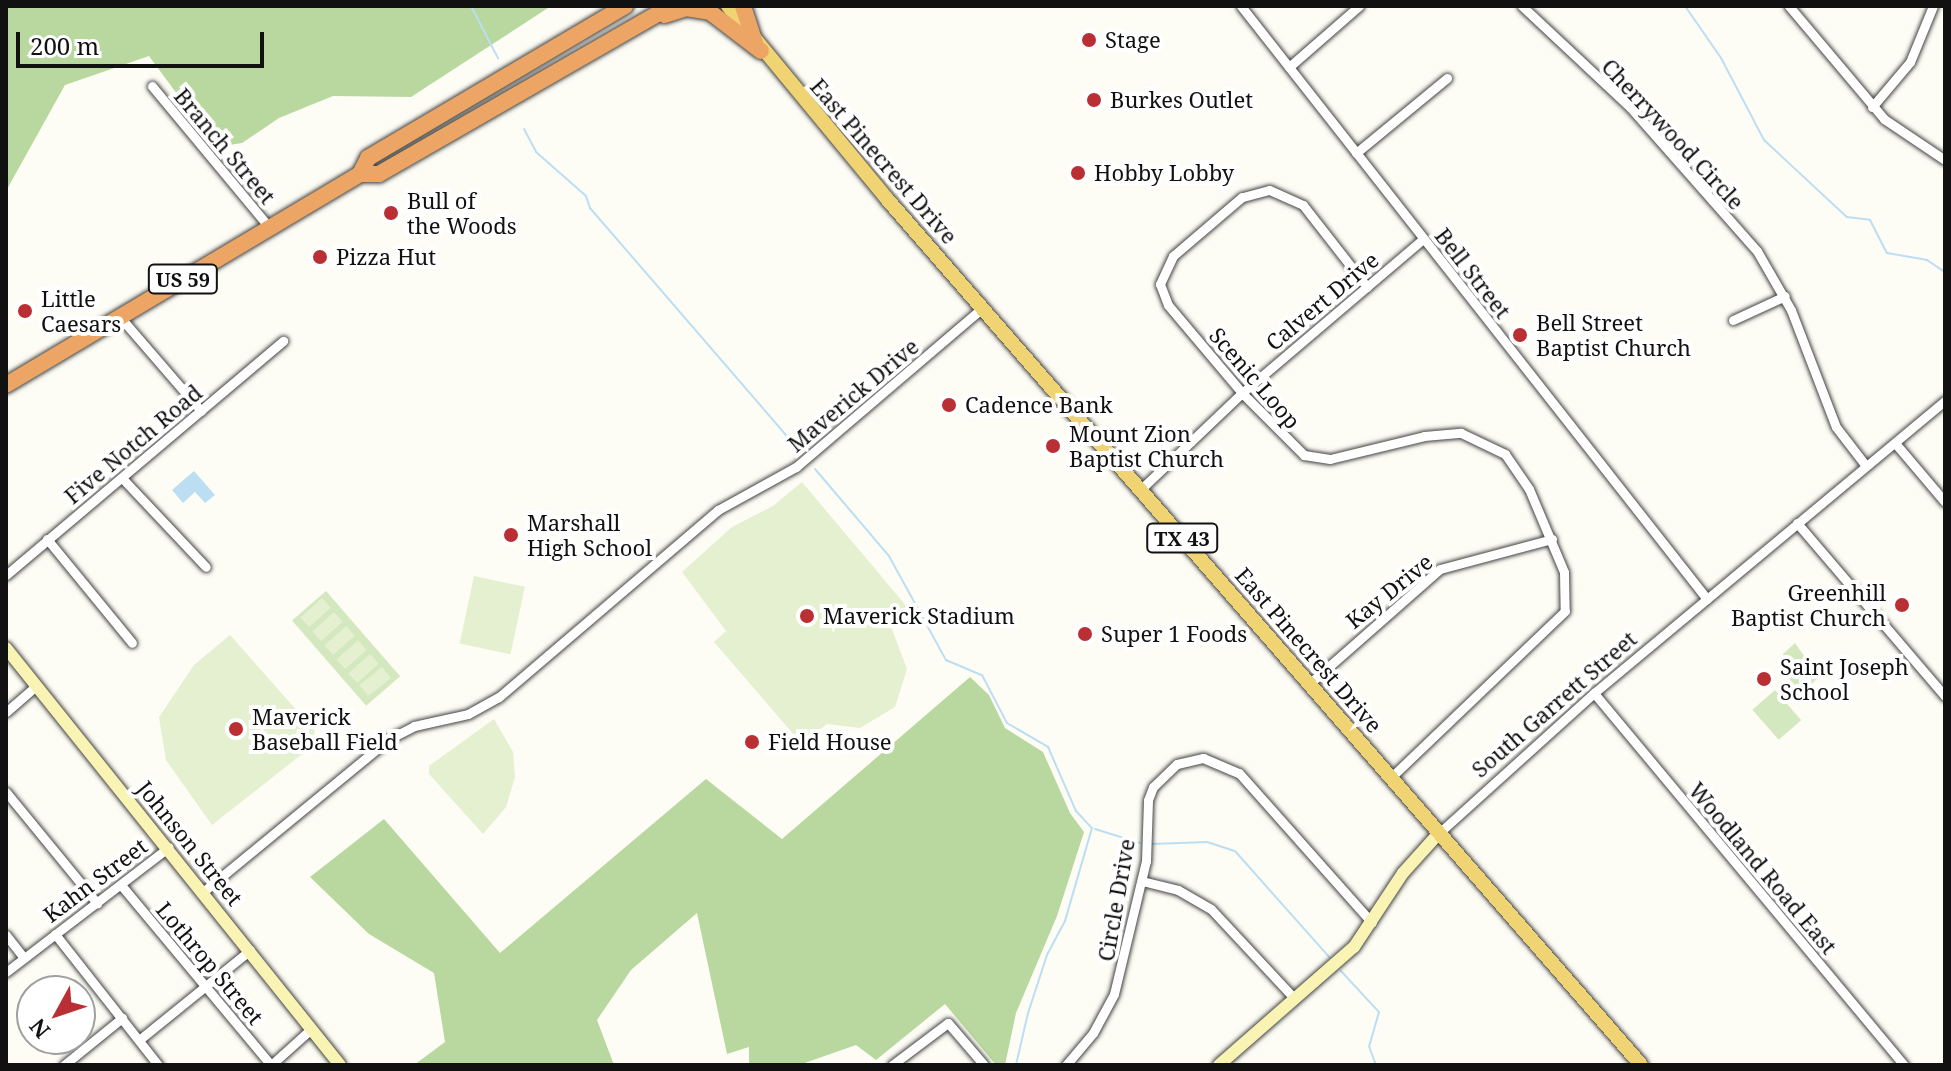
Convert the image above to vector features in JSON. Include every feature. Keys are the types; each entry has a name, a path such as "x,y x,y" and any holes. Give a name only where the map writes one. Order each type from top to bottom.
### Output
{"highway":[{"name":"US 59","path":"360,174 368,158 625,6"},
{"name":"US 59","path":"6,385 360,174 379,174 671,6"},
{"path":"743,6 758,47"},
{"path":"644,22 680,10 703,10 758,47"}],"main road":[{"name":"East Pinecrest Drive","path":"728,6 758,47 982,308 1641,1065"}],"street":[{"name":"Bell Street","path":"1241,6 1707,599"},
{"path":"1289,67 1359,6"},
{"name":"Cherrywood Circle","path":"1522,6 1638,116 1757,251 1785,296 1831,417 1866,466"},
{"path":"1789,6 1872,107 1910,140 1945,160"},
{"path":"1872,107 1910,62 1933,6"},
{"path":"1356,153 1447,78"},
{"name":"Branch Street","path":"152,86 270,228"},
{"name":"Scenic Loop","path":"1367,287 1297,200 1263,190 1237,201 1169,260 1160,284 1168,305 1289,446 1320,459 1445,432 1483,440 1516,467 1552,539 1567,580 1562,617 1390,778"},
{"name":"Calvert Drive","path":"1140,490 1242,393 1423,239"},
{"path":"1733,320 1785,296"},
{"name":"Maverick Drive","path":"204,891 389,739 414,726 468,714 499,697 718,510 802,463 982,308"},
{"path":"120,317 201,411"},
{"name":"Five Notch Road","path":"6,575 283,341"},
{"name":"South Garrett Street","path":"1219,1065 1348,953 1372,923 1403,873 1439,833 1594,693 1945,401"},
{"path":"1895,443 1945,502"},
{"path":"122,478 206,567"},
{"path":"1797,523 1945,696"},
{"path":"47,539 132,643"},
{"name":"Kay Drive","path":"1309,684 1433,573 1456,562 1552,539"},
{"name":"Johnson Street","path":"6,648 169,847 340,1065"},
{"path":"6,712 37,685"},
{"name":"Woodland Road East","path":"1594,693 1904,1065"},
{"name":"Circle Drive","path":"1066,1065 1093,1033 1114,994 1142,881 1146,808 1153,787 1177,764 1212,759 1246,780 1372,923"},
{"path":"6,792 97,903"},
{"name":"Kahn Street","path":"6,972 169,847"},
{"path":"1142,881 1178,890 1205,904 1295,999"},
{"name":"Lothrop Street","path":"121,885 271,1065"},
{"path":"55,934 158,1065"},
{"path":"6,935 23,957"},
{"path":"139,1040 250,950"},
{"path":"64,1065 122,1018"},
{"path":"892,1065 948,1023 984,1065"},
{"path":"271,1065 311,1029"}],"green space":[{"path":"6,6 551,6 411,97 333,96 279,118 242,143 216,147 149,56 65,85 6,191"},
{"name":"Maverick Stadium","path":"802,482 908,608 890,624 907,669 895,707 860,728 827,724 802,744 714,642 726,631 682,572 732,527 773,506"},
{"path":"474,576 525,587 511,654 460,643"},
{"path":"326,591 400,676 366,706 292,621"},
{"path":"322,598 331,608 309,627 300,617"},
{"path":"334,612 343,622 321,641 312,631"},
{"path":"346,626 355,636 333,655 324,645"},
{"name":"Maverick Baseball Field","path":"230,635 315,731 311,747 212,825 166,760 159,717 194,665"},
{"path":"358,640 367,650 345,669 336,659"},
{"path":"1795,643 1819,677 1804,691 1797,690 1786,674 1783,654"},
{"path":"370,654 379,664 357,683 348,673"},
{"path":"382,667 391,678 368,696 359,685"},
{"path":"970,677 989,695 1005,728 1043,752 1070,813 1084,832 1057,916 1016,1013 1005,1065 996,1065 945,1004 876,1060 856,1045 799,1065 749,1065 749,1047 727,1054 697,913 631,970 597,1020 614,1065 414,1065 445,1042 434,973 369,934 310,877 384,819 500,953 706,779 782,839"},
{"path":"1775,690 1801,720 1779,740 1752,710"},
{"path":"494,719 513,752 515,777 506,807 483,834 429,774 429,766"}],"water":[{"path":"194,471 215,495 205,503 195,492 183,503 172,490"}],"waterway":[{"path":"471,6 498,58"},
{"path":"1685,6 1721,58 1764,140 1847,217 1870,220 1887,253 1927,260 1945,272"},
{"path":"524,129 536,152 586,196 590,208 800,451"},
{"path":"815,469 889,556 946,660 982,675 1007,723 1048,747 1076,811 1092,828 1065,921 1047,955 1028,1013 1016,1065"},
{"path":"1095,829 1140,843"},
{"path":"1152,844 1207,842 1235,851 1329,957"},
{"path":"1341,971 1379,1012 1369,1046 1376,1065"}],"place":[{"name":"Stage","path":"1089,40"},
{"name":"Burkes Outlet","path":"1094,100"},
{"name":"Hobby Lobby","path":"1078,173"},
{"name":"Bull of the Woods","path":"391,213"},
{"name":"Pizza Hut","path":"320,257"},
{"name":"Little Caesars","path":"25,311"},
{"name":"Bell Street Baptist Church","path":"1520,335"},
{"name":"Cadence Bank","path":"949,405"},
{"name":"Mount Zion Baptist Church","path":"1053,446"},
{"name":"Marshall High School","path":"511,535"},
{"name":"Greenhill Baptist Church","path":"1902,605"},
{"name":"Maverick Stadium","path":"807,616"},
{"name":"Super 1 Foods","path":"1085,634"},
{"name":"Saint Joseph School","path":"1764,679"},
{"name":"Maverick Baseball Field","path":"236,729"},
{"name":"Field House","path":"752,742"}]}
